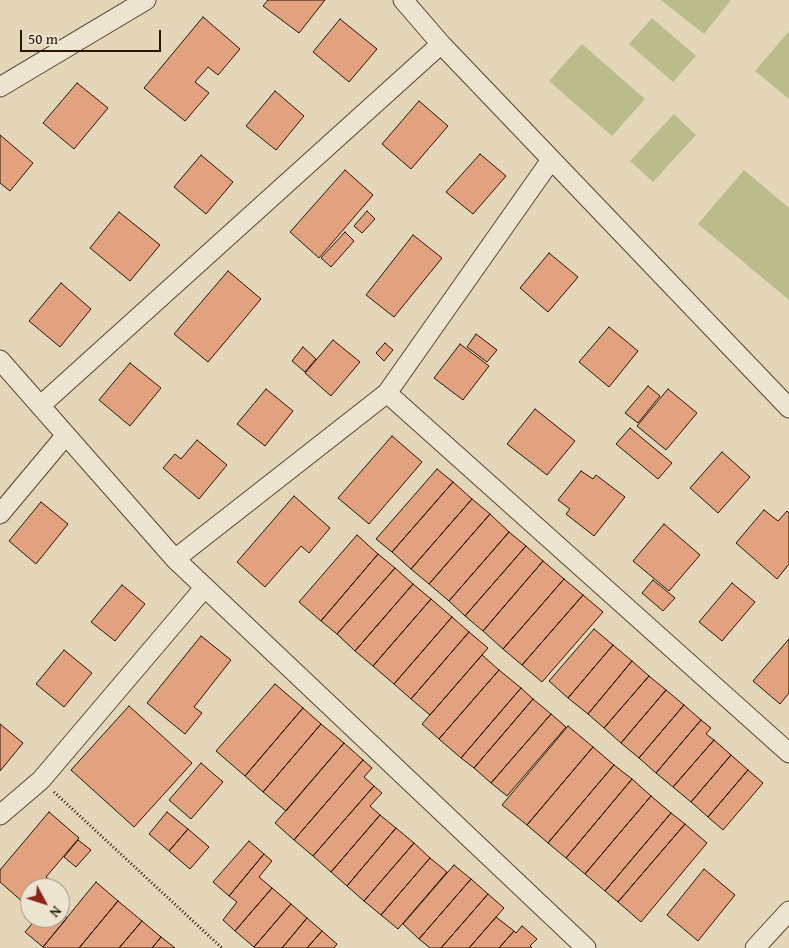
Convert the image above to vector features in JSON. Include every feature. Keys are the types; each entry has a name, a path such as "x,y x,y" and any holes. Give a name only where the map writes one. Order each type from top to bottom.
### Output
{"street":[{"path":"0,87 146,0"},
{"path":"403,0 441,44 789,408"},
{"path":"40,406 441,44"},
{"path":"176,559 387,394 551,160"},
{"path":"0,360 176,559 581,947"},
{"path":"387,394 789,753"},
{"path":"0,514 66,435"},
{"path":"0,816 41,780 205,587"},
{"path":"755,948 789,910"}],"path":[{"path":"41,780 222,948"}],"green space":[{"path":"661,0 731,0 704,34"},
{"path":"652,18 696,56 673,82 629,44"},
{"path":"789,31 789,99 755,71"},
{"path":"582,44 645,99 612,136 549,81"},
{"path":"674,114 696,135 653,182 630,161"},
{"path":"744,170 789,208 789,300 698,224"}],"building":[{"path":"268,0 325,0 299,33 263,6"},
{"path":"203,17 240,49 218,75 208,67 195,82 209,93 185,121 144,88"},
{"path":"340,19 377,49 349,82 313,52"},
{"path":"77,83 108,108 74,149 43,123"},
{"path":"275,91 304,116 276,150 246,126"},
{"path":"419,101 448,126 411,169 382,144"},
{"path":"0,135 33,163 10,191 0,183"},
{"path":"480,154 506,176 473,214 446,192"},
{"path":"201,155 233,182 206,214 174,187"},
{"path":"345,170 373,195 319,258 290,232"},
{"path":"367,211 375,219 362,233 354,226"},
{"path":"119,212 160,245 130,281 90,248"},
{"path":"345,232 354,241 331,267 321,258"},
{"path":"413,235 442,258 394,317 366,295"},
{"path":"549,253 578,277 548,312 520,288"},
{"path":"228,271 261,299 208,362 174,334"},
{"path":"61,283 91,309 60,347 29,321"},
{"path":"609,327 638,351 609,387 579,362"},
{"path":"476,334 497,350 487,362 467,347"},
{"path":"333,340 360,362 331,396 305,373"},
{"path":"385,343 393,350 384,361 376,353"},
{"path":"460,344 489,366 463,400 434,378"},
{"path":"303,347 316,359 305,372 292,361"},
{"path":"130,363 161,388 130,426 99,400"},
{"path":"648,386 660,396 638,423 625,413"},
{"path":"266,389 293,411 265,446 237,424"},
{"path":"668,389 697,413 666,450 637,426"},
{"path":"535,409 575,441 547,475 507,444"},
{"path":"630,428 672,463 658,479 616,444"},
{"path":"392,436 422,462 369,524 338,498"},
{"path":"197,440 227,465 199,499 163,468 175,454 181,459"},
{"path":"722,452 750,477 718,513 690,488"},
{"path":"437,469 453,482 392,552 376,539"},
{"path":"581,471 593,479 596,475 625,497 594,536 566,514 570,509 558,500"},
{"path":"453,482 472,499 411,569 392,552"},
{"path":"294,496 330,528 309,553 301,546 265,587 237,562"},
{"path":"472,499 490,514 429,584 411,569"},
{"path":"41,502 68,524 36,564 9,541"},
{"path":"764,510 778,521 787,511 789,513 789,564 777,579 736,543"},
{"path":"490,514 509,532 449,601 429,584"},
{"path":"664,524 700,555 669,591 633,561"},
{"path":"509,532 526,546 465,616 449,601"},
{"path":"357,535 378,554 321,621 299,602"},
{"path":"526,546 543,561 483,631 465,616"},
{"path":"378,554 395,568 337,634 321,621"},
{"path":"543,561 564,579 503,649 483,631"},
{"path":"395,568 413,584 355,651 337,634"},
{"path":"564,579 583,595 522,665 503,649"},
{"path":"653,580 675,598 663,611 642,593"},
{"path":"732,583 755,602 722,641 699,622"},
{"path":"413,584 431,599 373,666 355,651"},
{"path":"122,585 145,604 115,641 91,622"},
{"path":"583,595 603,612 542,682 522,665"},
{"path":"431,599 452,617 394,684 373,666"},
{"path":"452,617 469,632 411,699 394,684"},
{"path":"594,629 613,645 568,698 549,681"},
{"path":"469,632 488,648 430,715 411,699"},
{"path":"201,636 231,660 194,707 202,713 185,734 147,703"},
{"path":"789,639 789,693 780,704 753,681"},
{"path":"613,645 632,661 588,714 568,698"},
{"path":"64,650 92,673 64,707 36,684"},
{"path":"482,655 499,670 439,739 422,724"},
{"path":"632,661 649,676 604,728 588,714"},
{"path":"499,670 521,688 461,758 439,739"},
{"path":"649,676 666,690 621,743 604,728"},
{"path":"275,684 303,708 245,776 216,751"},
{"path":"521,688 533,699 474,768 461,758"},
{"path":"666,690 684,705 639,758 621,743"},
{"path":"533,699 551,714 491,783 474,768"},
{"path":"684,705 701,720 656,773 639,758"},
{"path":"129,706 192,763 134,827 71,770"},
{"path":"303,708 321,724 263,792 245,776"},
{"path":"551,714 566,727 507,796 491,783"},
{"path":"701,720 711,728 706,734 714,740 673,787 656,773"},
{"path":"0,724 23,743 0,771"},
{"path":"321,724 344,743 286,811 263,792"},
{"path":"568,726 593,747 527,825 502,805"},
{"path":"714,740 731,755 691,802 673,787"},
{"path":"344,743 363,760 294,840 275,823"},
{"path":"593,747 614,765 548,843 527,825"},
{"path":"731,755 748,770 708,817 691,802"},
{"path":"363,760 372,768 364,777 374,786 313,856 294,840"},
{"path":"201,763 223,782 191,819 169,800"},
{"path":"614,765 632,779 566,858 548,843"},
{"path":"748,770 763,783 723,830 708,817"},
{"path":"632,779 651,796 585,874 566,858"},
{"path":"374,786 382,793 370,806 380,815 331,872 313,856"},
{"path":"651,796 671,813 605,891 585,874"},
{"path":"49,812 79,838 46,877 47,878 20,878 20,900 0,882 0,870"},
{"path":"167,812 188,829 169,851 149,834"},
{"path":"671,813 685,824 618,902 605,891"},
{"path":"380,815 396,828 347,886 331,872"},
{"path":"685,824 707,843 641,922 618,902"},
{"path":"396,828 414,843 364,901 347,886"},
{"path":"188,829 209,847 190,869 169,851"},
{"path":"78,840 91,850 76,867 64,857"},
{"path":"249,841 264,854 229,896 213,882"},
{"path":"414,843 430,858 381,915 364,901"},
{"path":"264,854 272,861 259,877 272,888 235,931 223,920 237,902 229,896"},
{"path":"430,858 447,872 398,929 381,915"},
{"path":"454,865 471,879 419,939 403,924"},
{"path":"704,869 735,895 698,941 667,915"},
{"path":"471,879 488,894 441,948 430,948 419,939"},
{"path":"96,882 118,901 79,948 44,948 58,928 70,928 70,914"},
{"path":"272,888 291,904 254,947 235,931"},
{"path":"488,894 504,908 469,948 441,948"},
{"path":"118,901 142,921 119,948 79,948"},
{"path":"291,904 307,918 282,948 255,948 254,947"},
{"path":"496,917 514,931 499,948 469,948"},
{"path":"307,918 322,931 307,948 282,948"},
{"path":"142,921 161,937 152,948 119,948"},
{"path":"522,926 537,939 530,946 532,948 499,948 514,931 516,933"},
{"path":"28,928 59,928 43,947 25,932"},
{"path":"322,931 337,944 334,948 307,948"},
{"path":"161,937 175,948 152,948"}]}
